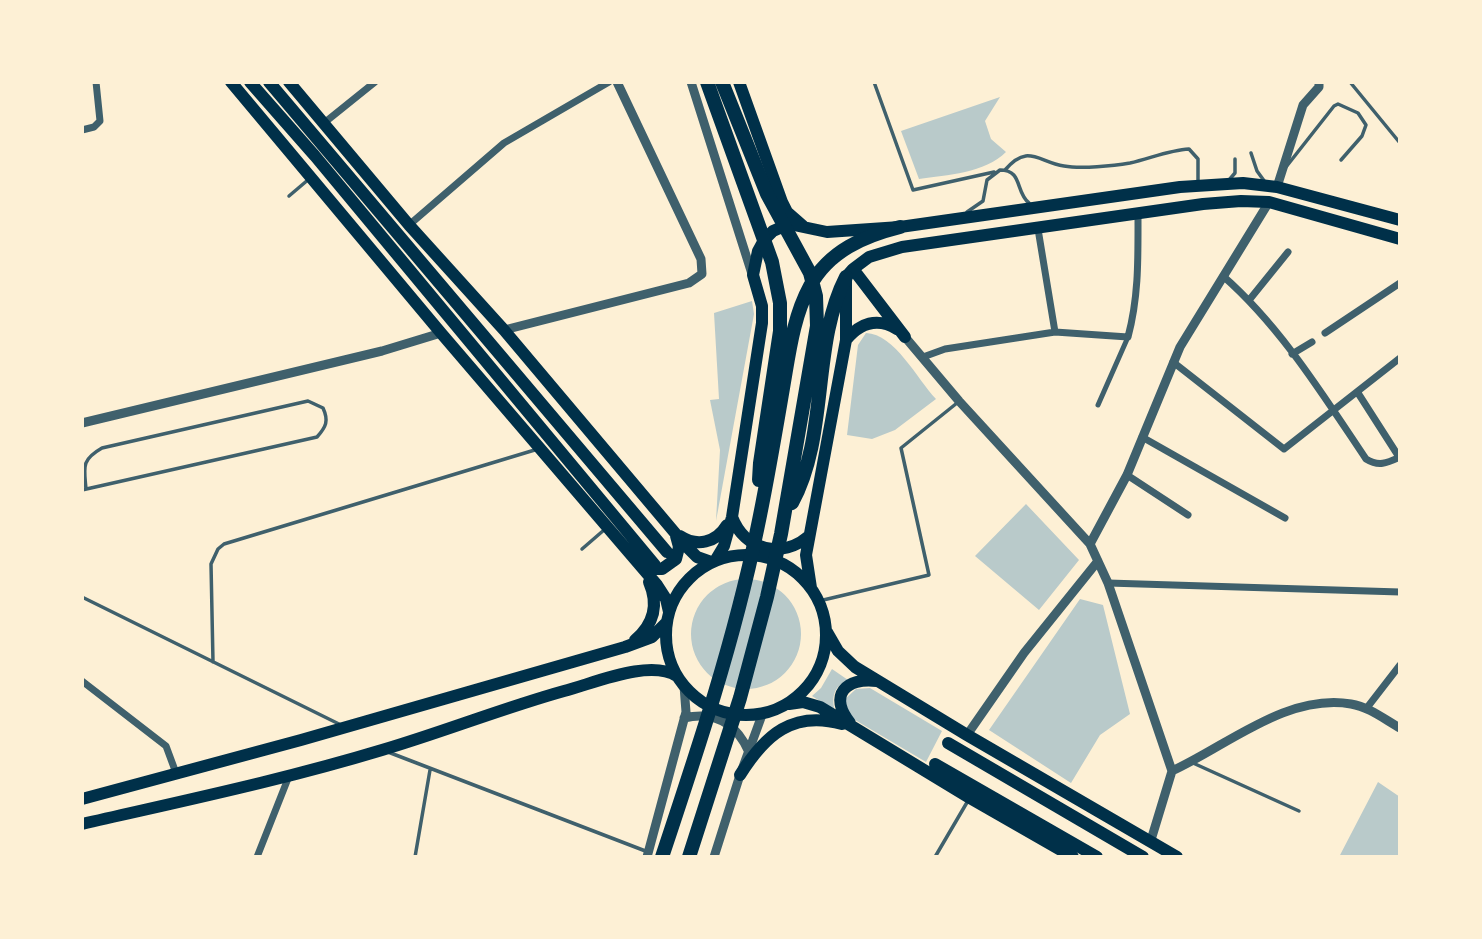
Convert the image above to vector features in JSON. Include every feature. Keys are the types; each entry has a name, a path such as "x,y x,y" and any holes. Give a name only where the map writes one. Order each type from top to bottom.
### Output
{"highway":[{"path":"233,82 408,225"},
{"path":"233,82 381,262 664,594 668,617 666,641 669,659 680,681"},
{"path":"250,82 320,153 667,552"},
{"path":"269,82 320,153 655,565"},
{"path":"283,82 381,262"},
{"path":"289,82 408,225 504,330 686,546 698,557 713,562 732,556 768,558 784,564 811,587"},
{"path":"707,82 772,262 780,303 780,331 760,463 759,522"},
{"path":"689,857 740,698 781,534 815,343 816,296 808,267 767,194 722,82"},
{"path":"739,82 782,202 787,212 803,226"},
{"path":"82,799 302,740 652,637 668,617 685,583 713,562 724,546 732,517 762,323 762,306 753,275 758,251 764,240 774,231 789,224 827,232 900,227 1198,186 1279,181 1400,220"},
{"path":"784,517 807,466 834,306 849,273 869,257 902,247 1203,204 1241,201 1269,202 1400,239"},
{"path":"652,855 718,687 759,522 791,344 801,306 810,285 836,254 856,241 900,227"},
{"path":"849,273 905,337"},
{"path":"849,273 846,340 806,561 811,587 819,601 827,632 838,651 849,662 880,682 1177,857"},
{"path":"846,340 861,326 881,322 894,327 905,337"},
{"path":"674,531 690,542 709,541 720,534 732,517"},
{"path":"732,517 744,537 765,549 789,548 809,536"},
{"path":"639,564 652,570 670,565 678,552 674,531"},
{"path":"625,647 649,626 655,606 653,591 639,564"},
{"path":"789,704 805,691 818,673 825,653 827,632"},
{"path":"82,824 289,776 383,750 536,699 637,671 661,670 680,681 699,701 719,711 740,716 762,715 789,704 803,702 815,705 1073,857"},
{"path":"855,728 841,707 841,694 856,681 880,682"},
{"path":"740,775 761,746 790,725 820,719 855,728"},
{"path":"948,743 1143,857"},
{"path":"935,764 1097,857"}],"street":[{"path":"82,130 94,127 100,121 96,82"},
{"path":"324,123 374,82"},
{"path":"408,225 504,143 609,82"},
{"path":"504,330 689,283 698,278 703,269 701,259 617,82"},
{"path":"691,82 753,275"},
{"path":"1279,181 1303,105 1319,84 1328,82"},
{"path":"1090,544 1127,475 1173,362 1199,313 1269,202"},
{"path":"1098,405 1128,337 1135,310 1138,283 1138,215"},
{"path":"1038,229 1055,331"},
{"path":"1250,299 1288,252"},
{"path":"1223,276 1250,299 1366,459 1374,464 1386,464 1400,457 1358,393"},
{"path":"1325,333 1400,283"},
{"path":"923,358 945,349 1055,331 1128,337"},
{"path":"82,423 382,351 441,333"},
{"path":"905,337 959,401 1090,544 1108,583 1172,771 1152,840"},
{"path":"1292,354 1311,342"},
{"path":"1173,362 1284,449 1400,358"},
{"path":"1142,437 1285,518"},
{"path":"1127,475 1188,515"},
{"path":"967,735 1024,653 1098,561"},
{"path":"1108,583 1400,592"},
{"path":"1366,709 1400,665"},
{"path":"82,681 166,746 176,773"},
{"path":"652,855 684,718 687,699 680,681"},
{"path":"1172,771 1260,724 1297,708 1327,702 1352,704 1400,728"},
{"path":"714,857 762,715"},
{"path":"684,718 710,716 723,720 743,737 748,750"},
{"path":"257,857 289,776"}],"lane":[{"path":"874,82 913,190 1005,170 1018,179 1026,202 1038,207"},
{"path":"1350,82 1400,144"},
{"path":"1251,153 1257,171 1265,181 1279,181 1338,104 1358,113 1366,125 1362,136 1341,160"},
{"path":"1005,170 1013,160 1024,155 1039,156 1063,166 1097,165 1129,163 1189,149 1198,159 1198,186"},
{"path":"1215,185 1229,181 1235,173 1235,159"},
{"path":"955,218 983,201 987,180 994,172"},
{"path":"289,195 311,178"},
{"path":"308,401 323,408 327,417 326,428 317,437 84,489 85,462 90,455 102,448 308,401"},
{"path":"819,601 929,575 901,447 959,401"},
{"path":"213,662 211,564 218,549 224,544 540,448"},
{"path":"582,549 607,527"},
{"path":"82,597 344,726"},
{"path":"383,750 652,855"},
{"path":"1192,762 1299,811"},
{"path":"415,857 430,770"},
{"path":"935,857 970,798"}],"shaded area":[{"path":"1000,97 985,121 991,139 1006,152 977,169 919,179 901,131"},
{"path":"752,301 754,314 716,521 720,450 710,400 719,399 714,313"},
{"path":"866,333 877,335 896,349 936,399 895,430 872,439 847,435 858,345"},
{"path":"1026,504 1079,560 1039,610 975,556"},
{"path":"746,579 767,583 785,595 797,613 801,634 797,655 785,673 767,685 746,689 725,685 707,673 695,655 691,634 695,613 707,595 725,583"},
{"path":"1080,599 1103,605 1130,714 1100,735 1071,783 989,730"},
{"path":"832,669 848,680 835,692 835,711 812,696 821,688"},
{"path":"870,688 942,731 926,762 850,717 844,700 856,689"},
{"path":"1378,782 1400,797 1400,857 1339,857"}]}
